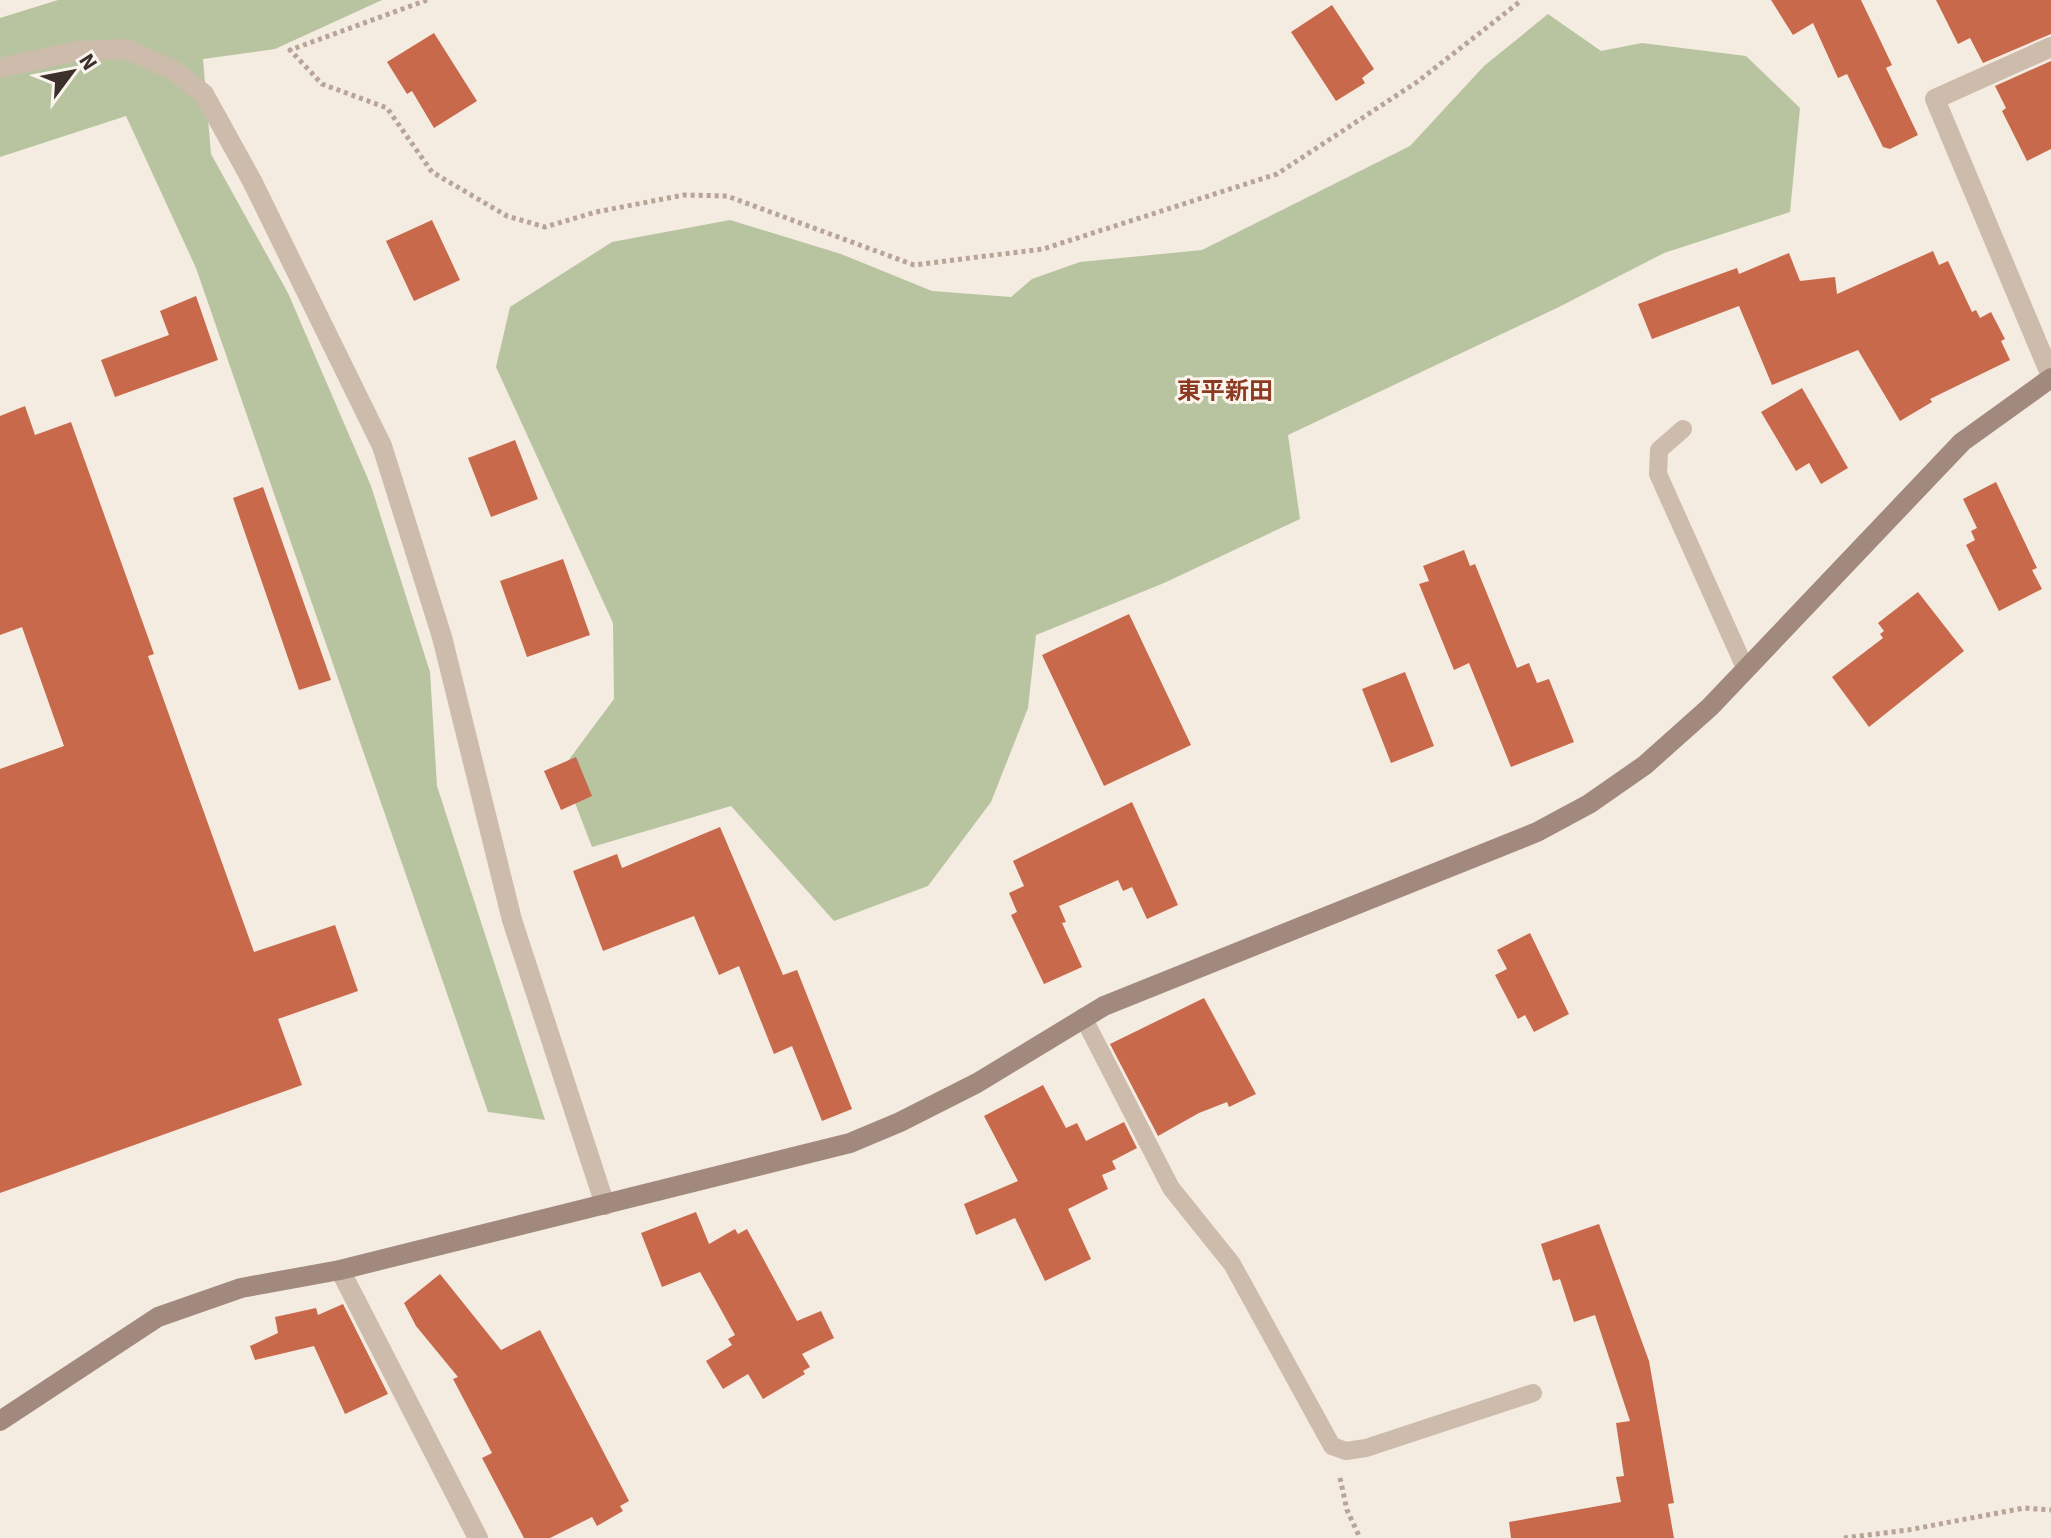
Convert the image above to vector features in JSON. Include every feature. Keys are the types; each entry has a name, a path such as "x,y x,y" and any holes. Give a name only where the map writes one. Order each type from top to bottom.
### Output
{"street":[{"path":"0,1421 158,1317 241,1288 340,1270 850,1143 977,1083 1083,1017 1537,832 1589,804 1645,765 1746,670 1962,442 2051,377 1935,99 2051,47"},
{"path":"0,68 77,51 126,49 149,59 173,70 204,94 252,181 382,446 442,637 512,920 605,1205"},
{"path":"340,1270 478,1538"}],"lane":[{"path":"1683,429 1659,450 1658,474 1746,670"},
{"path":"1083,1017 1171,1188 1232,1264 1332,1446 1346,1451 1366,1448 1533,1393"}],"path":[{"path":"427,0 290,50 322,84 387,108 432,172 507,216 545,227 596,212 684,195 727,196 914,265 1043,249 1277,174 1417,82 1522,0"},
{"path":"1332,1446 1347,1510 1360,1538"},
{"path":"1844,1538 1908,1530 2024,1508 2051,1510"}],"green space":[{"path":"58,0 382,0 275,49 203,59 211,154 288,293 371,486 430,672 437,786 545,1120 488,1112 196,268 126,116 0,157 0,18"},
{"path":"1548,14 1601,51 1642,43 1746,56 1800,108 1790,212 1664,253 1559,307 1288,435 1300,519 1164,583 1036,635 1028,708 991,802 928,886 834,921 731,806 592,847 562,769 614,699 613,623 496,367 510,307 612,242 730,220 841,254 932,291 1011,297 1032,279 1080,262 1202,250 1410,146 1484,66"}],"building":[{"path":"1771,0 1861,0 1892,65 1886,68 1918,135 1890,149 1883,147 1847,74 1838,78 1813,23 1793,35"},
{"path":"1936,0 2051,0 2051,34 1983,63 1970,38 1958,44"},
{"path":"1332,5 1374,69 1362,78 1365,83 1336,101 1291,32"},
{"path":"434,33 477,101 434,128 412,91 407,94 387,62"},
{"path":"2051,61 2051,149 2027,161 2002,111 2006,108 1995,86"},
{"path":"432,220 460,280 414,301 386,241"},
{"path":"1933,251 1939,265 1948,261 1972,312 1976,310 1980,318 1991,312 2005,339 2001,341 2010,360 1930,399 1932,402 1900,421 1858,350 1772,385 1739,306 1652,339 1638,304 1737,268 1739,274 1789,253 1800,281 1835,277 1837,294"},
{"path":"196,296 218,360 115,397 101,360 169,335 160,311"},
{"path":"1802,388 1848,468 1821,484 1809,463 1796,471 1761,412"},
{"path":"25,406 35,435 71,422 154,654 148,656 254,952 335,925 358,991 278,1019 302,1085 0,1193 0,769 64,746 22,627 0,635 0,416"},
{"path":"515,440 538,499 491,517 468,458"},
{"path":"1996,482 2037,568 2032,570 2042,589 1999,611 1966,545 1975,540 1971,531 1977,528 1963,499"},
{"path":"263,487 331,680 299,690 233,498"},
{"path":"1464,550 1470,566 1475,564 1517,668 1529,663 1537,683 1549,679 1574,742 1511,767 1469,663 1454,670 1419,584 1429,581 1423,566"},
{"path":"563,559 590,635 527,657 500,581"},
{"path":"1918,592 1964,651 1869,727 1832,677 1883,638 1880,634 1884,631 1878,623"},
{"path":"1129,614 1191,745 1104,786 1042,655"},
{"path":"1405,672 1434,746 1391,763 1362,689"},
{"path":"576,757 592,796 561,810 544,771"},
{"path":"1132,802 1178,905 1147,919 1132,887 1123,891 1118,880 1059,906 1066,922 1062,923 1082,967 1044,984 1011,915 1017,912 1009,893 1024,886 1013,861"},
{"path":"720,827 783,975 797,970 852,1109 822,1121 792,1046 774,1054 739,966 719,975 694,916 603,951 573,871 617,854 622,868"},
{"path":"1530,933 1569,1014 1534,1032 1525,1015 1518,1019 1495,975 1507,969 1497,950"},
{"path":"1204,998 1256,1094 1229,1107 1227,1102 1199,1113 1158,1136 1110,1044"},
{"path":"1043,1085 1066,1128 1077,1123 1086,1141 1124,1122 1137,1148 1112,1161 1116,1169 1102,1175 1108,1189 1068,1209 1091,1259 1045,1281 1015,1218 976,1235 964,1204 1018,1181 984,1116"},
{"path":"696,1212 709,1244 735,1229 738,1234 747,1229 797,1321 821,1311 834,1338 802,1354 810,1367 803,1371 805,1374 763,1399 748,1374 723,1389 706,1361 732,1345 728,1339 735,1335 700,1272 662,1287 641,1233"},
{"path":"1599,1224 1649,1361 1674,1503 1668,1504 1674,1538 1511,1538 1509,1522 1621,1502 1616,1477 1624,1476 1616,1423 1630,1421 1595,1315 1574,1322 1560,1279 1553,1281 1541,1244"},
{"path":"440,1274 501,1350 540,1330 629,1501 620,1506 623,1511 597,1526 592,1517 550,1538 524,1538 482,1458 492,1453 453,1379 458,1377 416,1326 404,1303"},
{"path":"343,1304 388,1394 345,1414 314,1346 255,1360 250,1346 278,1333 275,1317 316,1308 318,1315"}],"district":[{"name":"東平新田","path":"1225,391"}]}
